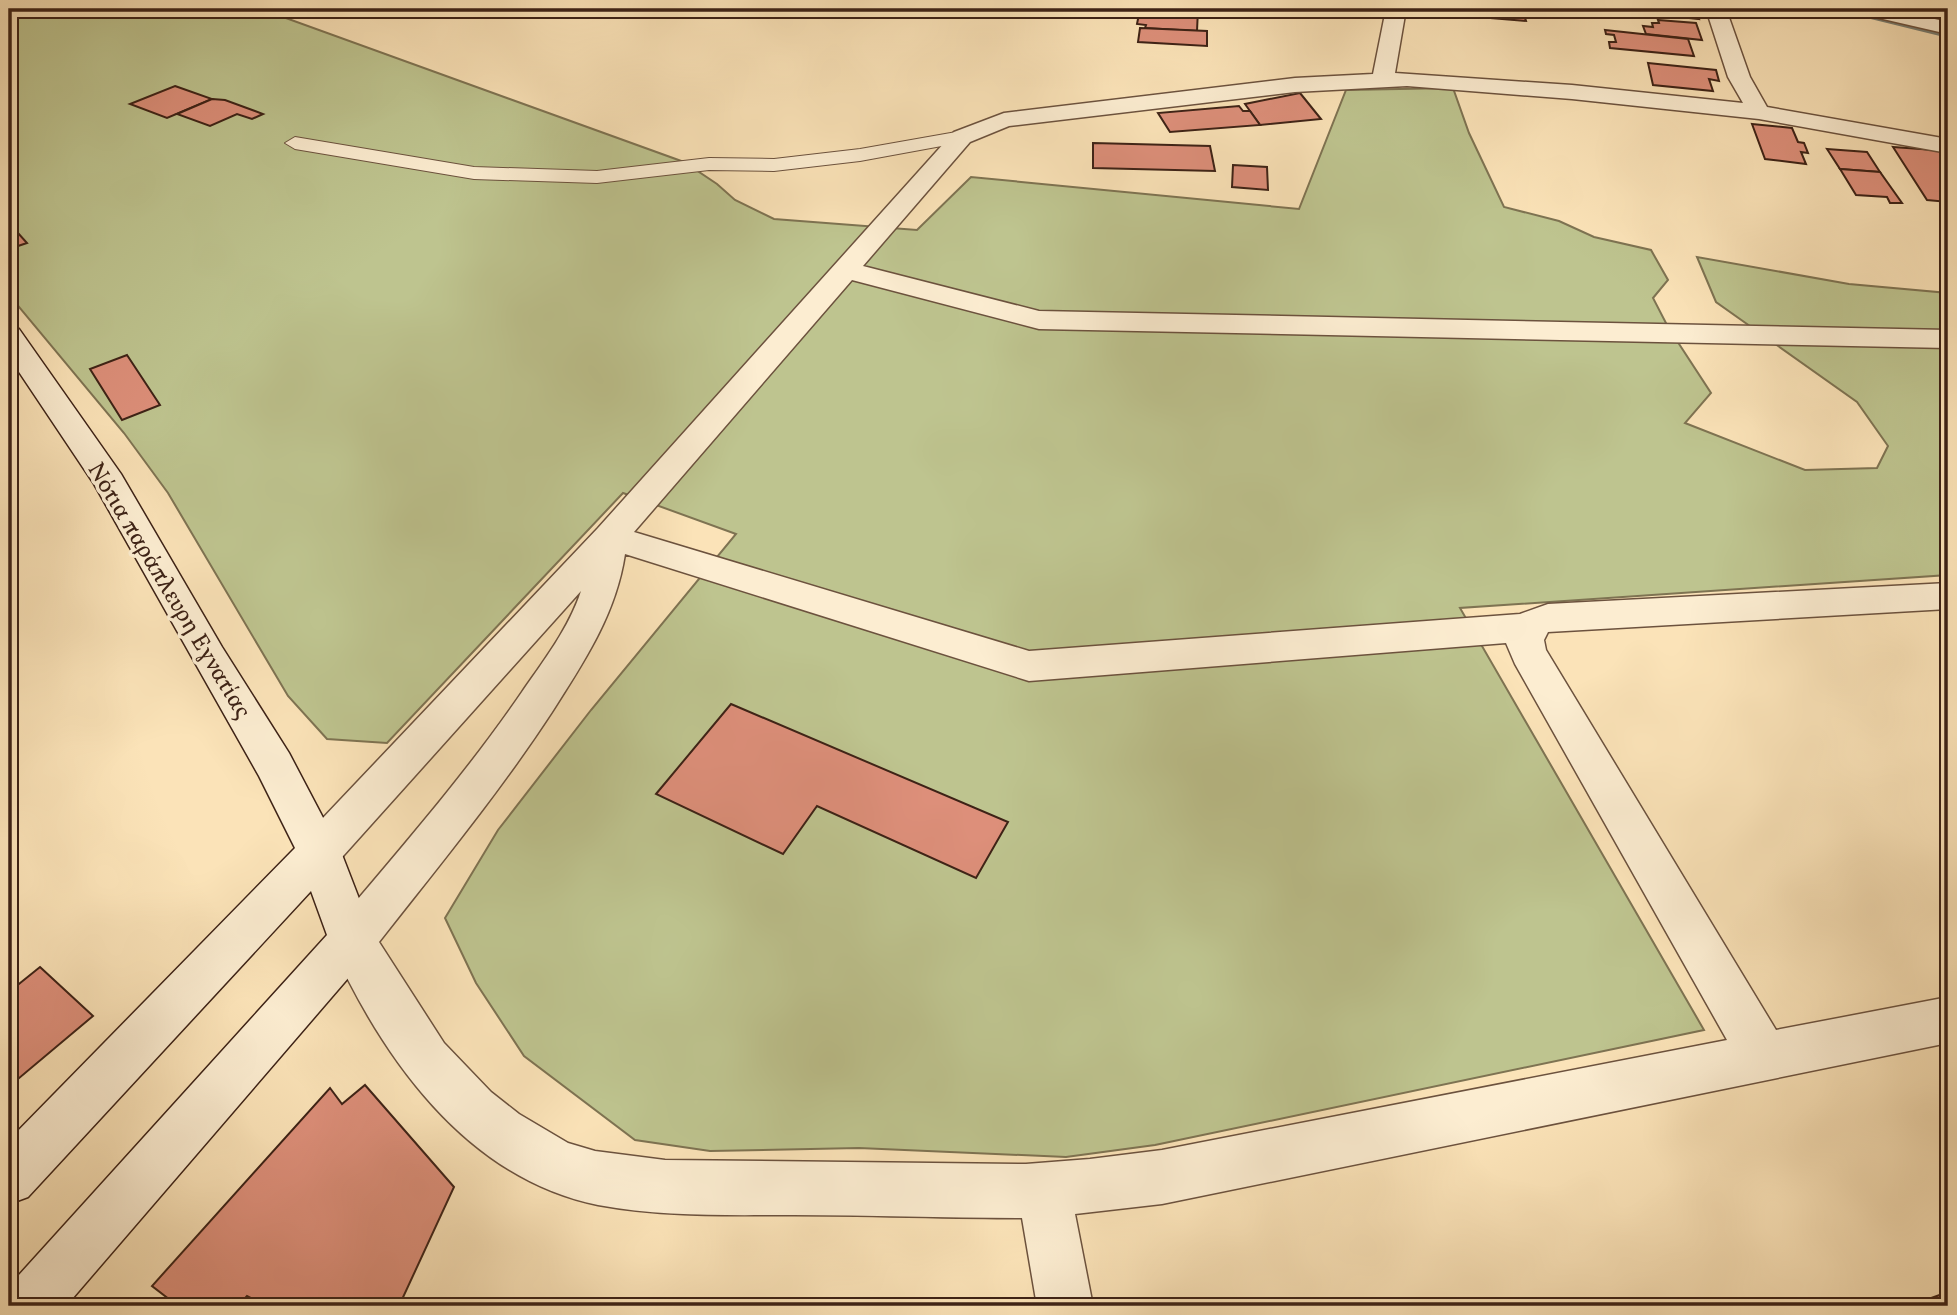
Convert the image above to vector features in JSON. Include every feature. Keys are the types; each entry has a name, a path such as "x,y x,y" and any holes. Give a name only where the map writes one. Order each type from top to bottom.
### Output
{"street":[{"path":"1716,9 1743,85 1759,112"},
{"path":"1864,9 1948,28"},
{"path":"1383,78 1396,10"},
{"path":"9,1178 319,852 610,537 962,137 1004,121 1241,91 1383,78 1518,87 1759,112 1948,146"},
{"path":"846,270 1039,320 1948,338"},
{"name":"Νότια παράπλευρη Εγνατίας","path":"9,335 109,482 208,657 280,775 319,852 352,940 391,1012 426,1062 460,1099 490,1126 524,1148 572,1172 615,1181 681,1186 1044,1190 1162,1177 1271,1158 1948,1020"},
{"path":"610,537 1029,666 1530,627"},
{"path":"29,1306 352,940 473,791 527,718 588,618 601,585 610,537"},
{"path":"1763,1056 1524,645 1530,627 1536,621 1548,618 1948,596"},
{"path":"1044,1190 1065,1306"}],"lane":[{"path":"295,143 474,173 597,177 709,164 774,165 860,155 962,137"}],"green space":[{"path":"9,9 261,9 684,162 735,200 774,219 917,230 971,177 1299,209 1346,90 1453,88 1469,133 1504,207 1559,221 1594,237 1651,250 1668,280 1653,298 1668,327 1711,393 1685,423 1805,470 1877,468 1888,446 1857,402 1716,302 1697,257 1849,284 1948,293 1948,575 1460,608 1704,1030 1155,1145 1066,1157 859,1148 710,1151 635,1140 524,1056 476,983 445,918 498,830 591,710 736,534 623,493 387,743 327,739 288,696 168,493 124,433 9,295"}],"building":[{"path":"1140,9 1198,9 1197,31 1145,28 1146,25 1137,24"},
{"path":"1442,9 1503,9 1523,12 1526,21 1443,14"},
{"path":"1583,9 1617,9 1621,16 1586,14"},
{"path":"1651,9 1705,9 1707,15 1697,14 1699,19 1652,14"},
{"path":"1915,9 1948,9 1948,17"},
{"path":"1658,20 1696,23 1702,40 1646,34 1643,26 1653,27 1652,23 1659,23"},
{"path":"1140,28 1207,31 1207,46 1138,42"},
{"path":"1605,30 1688,39 1694,56 1610,48 1609,42 1616,42 1614,35 1606,34"},
{"path":"1648,63 1716,70 1719,81 1709,79 1713,91 1653,85"},
{"path":"175,86 212,99 167,118 130,104"},
{"path":"1300,93 1321,119 1260,125 1245,104"},
{"path":"212,99 225,100 263,114 252,119 237,114 210,126 177,114"},
{"path":"1239,106 1243,111 1250,111 1260,125 1170,132 1158,113"},
{"path":"1752,124 1792,128 1798,142 1804,143 1808,153 1801,152 1806,164 1765,159"},
{"path":"1093,143 1210,146 1215,171 1093,168"},
{"path":"1893,147 1948,151 1948,202 1927,200"},
{"path":"1827,149 1867,152 1880,172 1840,169"},
{"path":"1233,165 1267,167 1268,190 1232,187"},
{"path":"1840,169 1880,172 1902,203 1890,203 1887,197 1856,195"},
{"path":"9,223 27,243 9,249"},
{"path":"127,355 160,405 122,420 90,369"},
{"path":"731,704 1008,822 976,878 817,806 783,854 656,794"},
{"path":"40,967 93,1016 18,1079 9,1070 9,992"},
{"path":"365,1085 454,1187 399,1306 266,1306 247,1296 238,1306 178,1306 152,1286 330,1088 342,1104"},
{"path":"1948,1292 1948,1306 1909,1306"}],"waterway":[{"path":"1834,9 1948,35"}]}
